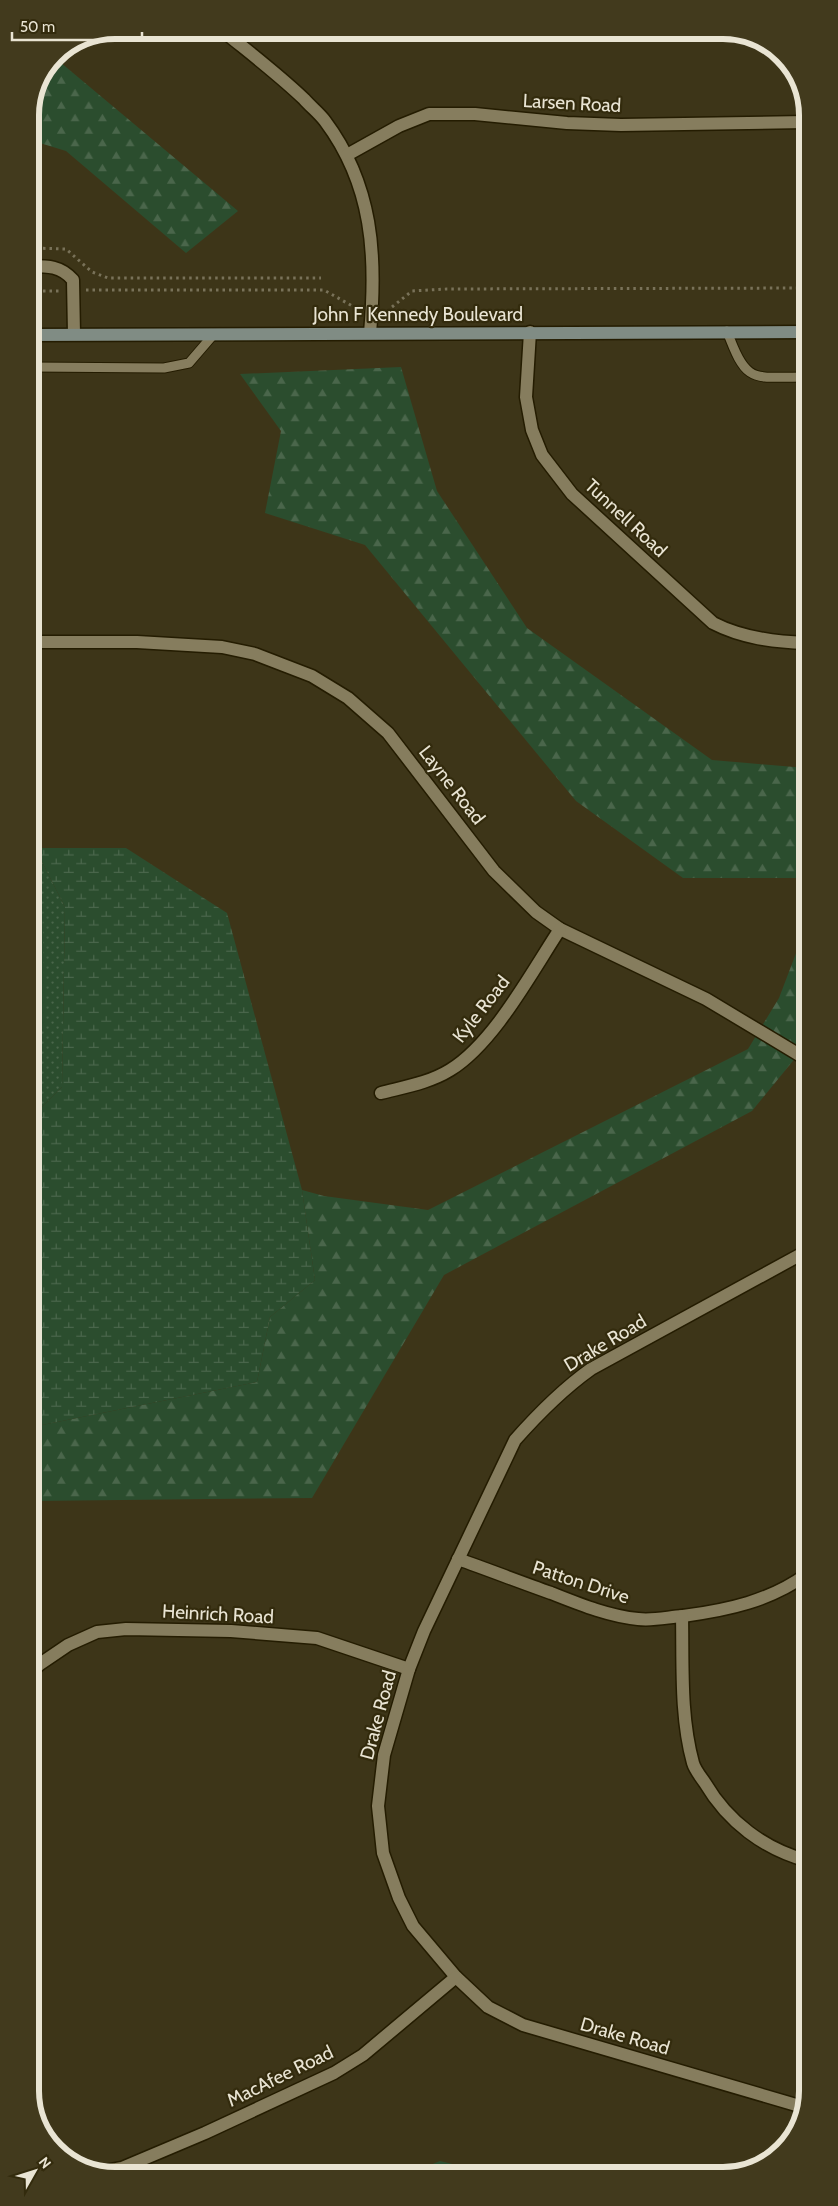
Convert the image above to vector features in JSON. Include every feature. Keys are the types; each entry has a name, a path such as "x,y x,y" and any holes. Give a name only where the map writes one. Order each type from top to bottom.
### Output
{"street":[{"path":"233,39 281,77 324,120 347,155 361,189 370,224 373,268 370,333"},
{"name":"Larsen Road","path":"347,155 399,126 429,114 475,114 567,124 799,122"},
{"path":"39,266 50,266 60,269 73,280 74,334"},
{"name":"Tunnell Road","path":"530,332 526,398 532,430 542,455 572,494 713,623 745,636 799,642"},
{"name":"John F Kennedy Boulevard","path":"39,334 799,332"},
{"name":"Layne Road","path":"39,642 137,642 222,647 255,654 312,676 348,698 388,733 494,871 536,912 560,929 706,999 799,1055"},
{"name":"Kyle Road","path":"381,1093 420,1084 449,1071 471,1055 492,1031 560,929"},
{"name":"Drake Road","path":"798,2105 523,2025 488,2007 456,1977 413,1926 399,1898 384,1853 378,1806 384,1755 409,1669 458,1558 515,1440 532,1421 575,1381 591,1369 799,1255"},
{"name":"Patton Drive","path":"458,1558 573,1602 616,1616 639,1620 705,1613 752,1603 788,1588 799,1580"},
{"path":"682,1616 685,1722 694,1765 711,1794 731,1818 761,1842 789,1856 799,1859"},
{"name":"Heinrich Road","path":"39,1666 68,1645 97,1632 126,1629 231,1632 317,1638 409,1669"},
{"name":"MacAfee Road","path":"124,2167 206,2133 334,2073 363,2055 456,1977"}],"lane":[{"path":"727,331 737,359 749,374 761,377 799,377"},
{"path":"39,367 164,368 189,363 214,334"}],"path":[{"path":"39,248 66,248 92,272 108,278 321,278"},
{"path":"392,306 412,291 799,288"},
{"path":"39,291 310,289 324,290 354,307"}],"green space":[{"path":"61,62 238,211 186,253 66,151 39,143 41,95 54,69"},
{"path":"401,367 437,491 527,628 712,760 799,767 799,878 683,878 576,801 365,545 265,513 281,431 240,374"},
{"path":"39,848 126,848 227,913 302,1190 315,1280 270,1317 257,1382 39,1426 39,1110 62,1087 65,907 39,856"},
{"path":"39,856 65,907 62,1087 39,1110"},
{"path":"39,897 42,897 45,1024 39,1038"},
{"path":"799,945 799,1054 752,1111 444,1275 312,1498 39,1501 39,1426 257,1382 270,1317 315,1280 302,1190 324,1196 428,1210 748,1049 779,998"},
{"path":"440,2161 464,2167 425,2167"}]}
